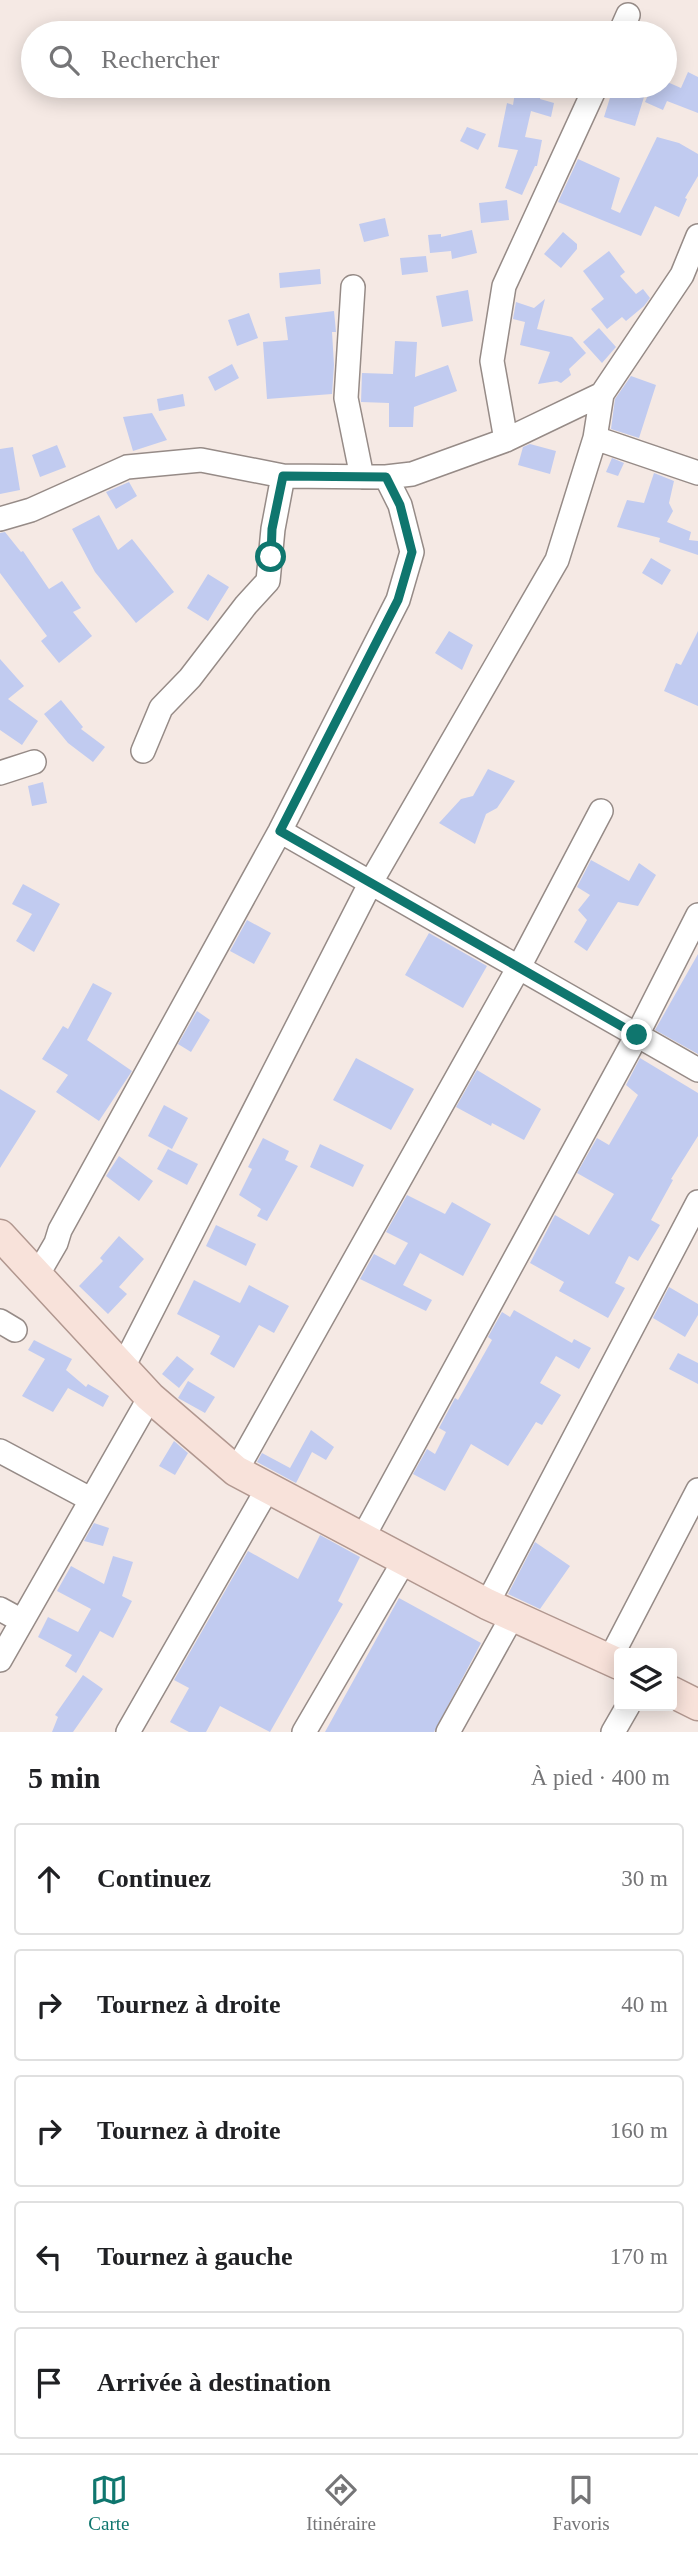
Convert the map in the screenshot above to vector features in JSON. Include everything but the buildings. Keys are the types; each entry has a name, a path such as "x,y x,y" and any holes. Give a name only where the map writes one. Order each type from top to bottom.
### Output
{"main road":[{"path":"0,1235 122,1369 150,1397 236,1471 500,1610 614,1661"},
{"path":"677,1695 698,1706"}],"street":[{"path":"506,440 492,360 505,286 591,98"},
{"path":"122,1369 371,882 557,560 596,438 603,394 690,277 698,236"},
{"path":"353,287 346,398 362,477"},
{"path":"0,519 31,510 127,467 201,460 283,476 386,477 412,474 506,440 603,394"},
{"path":"596,438 698,473"},
{"path":"143,751 161,708 190,678 246,605 268,581 272,529 283,476"},
{"path":"38,1274 280,831 398,600 412,552 400,505 386,477"},
{"path":"0,773 34,762"},
{"path":"236,1471 519,967 601,811"},
{"path":"280,831 698,1070"},
{"path":"362,1539 637,1035 698,915"},
{"path":"448,1732 500,1610 698,1202"},
{"path":"0,1660 150,1397"},
{"path":"0,1451 90,1499"},
{"path":"128,1732 268,1488"},
{"path":"621,1648 698,1490"},
{"path":"304,1732 404,1561"},
{"path":"0,1609 22,1621"},
{"path":"613,1732 625,1711"}],"route":[{"path":"271,557 272,529 283,476 386,477 400,505 412,552 398,600 280,831 637,1035"}]}
